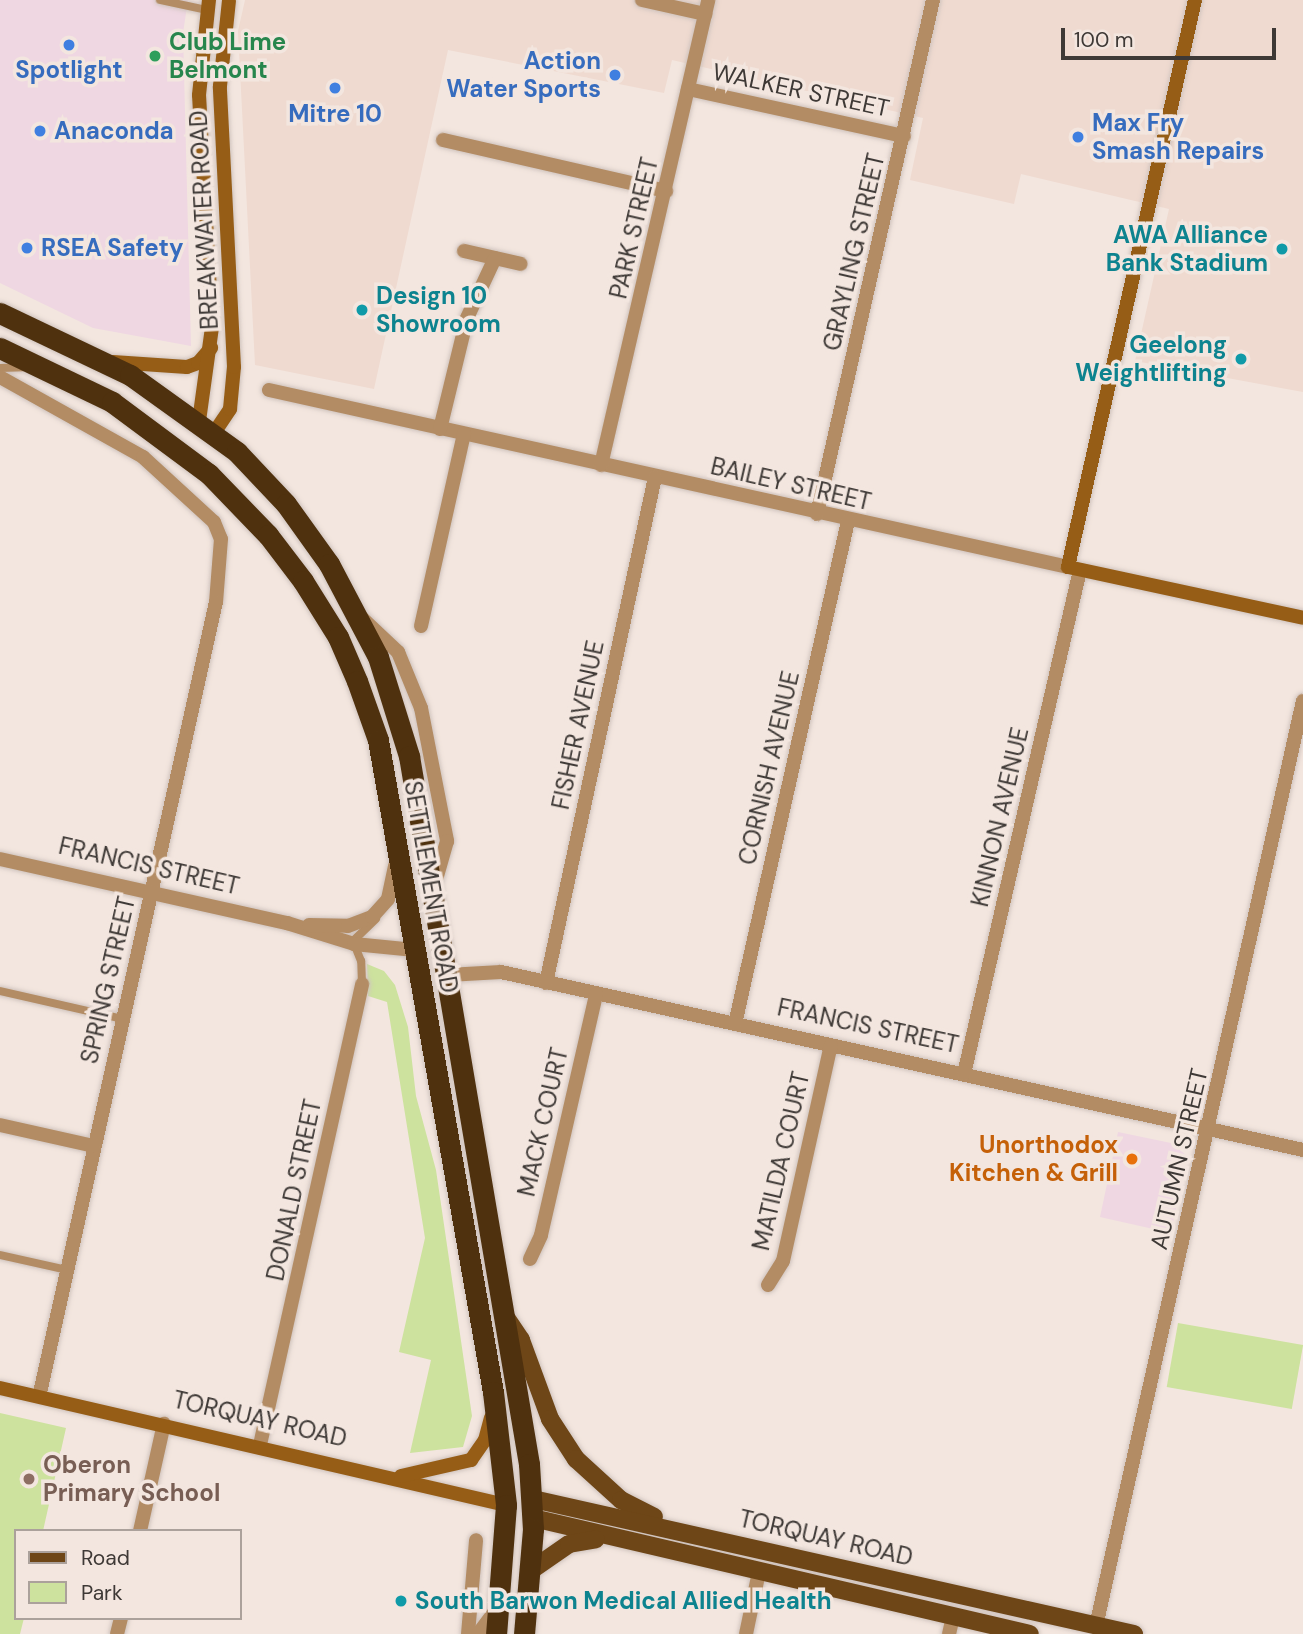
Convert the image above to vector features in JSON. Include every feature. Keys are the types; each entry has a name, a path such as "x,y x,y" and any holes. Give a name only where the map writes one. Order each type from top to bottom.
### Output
{"highway":[{"name":"SETTLEMENT ROAD","path":"0,313 102,360 206,427 286,504 361,617 399,718 433,891 507,1319 533,1508 524,1634"},
{"name":"SETTLEMENT ROAD","path":"0,348 112,402 192,458 268,535 338,637 378,740 493,1392 506,1506 501,1602 496,1634"},
{"path":"192,458 206,427"},
{"path":"415,950 433,891"},
{"name":"FRANCIS STREET","path":"421,981 448,975"},
{"name":"TORQUAY ROAD","path":"506,1506 533,1508"}],"main road":[{"path":"507,1319 521,1340 550,1419 582,1466 626,1503 696,1534"},
{"name":"TORQUAY ROAD","path":"533,1508 696,1534 1134,1634"},
{"name":"TORQUAY ROAD","path":"533,1508 607,1538 1030,1634"},
{"path":"530,1572 569,1544 607,1538"}],"street":[{"name":"BREAKWATER ROAD","path":"206,427 230,409 234,366 220,75 229,0"},
{"path":"642,0 706,7"},
{"name":"GRAYLING STREET","path":"817,514 933,0"},
{"path":"1074,568 1195,0"},
{"name":"BREAKWATER ROAD","path":"206,427 212,347 199,82 208,5"},
{"name":"PARK STREET","path":"601,465 666,191 706,7"},
{"name":"WALKER STREET","path":"688,89 904,136"},
{"path":"443,140 666,191"},
{"path":"206,212 226,211"},
{"path":"464,251 521,264"},
{"path":"440,429 467,318 495,258"},
{"path":"102,360 187,367 198,363 212,347"},
{"name":"SPRING STREET","path":"0,377 118,440 159,469 219,529 216,602 39,1396"},
{"name":"BAILEY STREET","path":"269,390 848,521 1303,618"},
{"path":"421,626 464,434"},
{"name":"FISHER AVENUE","path":"546,983 655,477"},
{"name":"CORNISH AVENUE","path":"735,1024 848,521"},
{"name":"KINNON AVENUE","path":"964,1074 1074,568"},
{"name":"AUTUMN STREET","path":"1096,1626 1303,701"},
{"name":"FRANCIS STREET","path":"287,923 356,925 376,914 389,894 398,852"},
{"name":"FRANCIS STREET","path":"0,859 287,923 354,944 415,950"},
{"name":"FRANCIS STREET","path":"448,975 492,970 1303,1150"},
{"name":"DONALD STREET","path":"260,1445 362,984"},
{"name":"MACK COURT","path":"530,1259 541,1235 596,994"},
{"name":"MATILDA COURT","path":"768,1285 783,1261 831,1045"},
{"path":"0,1125 94,1146"},
{"name":"TORQUAY ROAD","path":"0,1388 260,1445 506,1506"},
{"path":"396,1477 449,1468 474,1457 489,1430 493,1392"},
{"path":"140,1529 164,1424"},
{"path":"468,1634 476,1540"},
{"path":"746,1634 759,1572"},
{"path":"478,1634 501,1602"},
{"path":"949,1634 953,1616"}],"lane":[{"path":"160,0 208,5"},
{"path":"0,368 41,366"},
{"path":"354,944 356,936 380,914 389,894"},
{"name":"DONALD STREET","path":"354,944 361,961 362,984"},
{"path":"0,991 122,1019"},
{"path":"0,1255 67,1270"}],"shaded area":[{"path":"0,0 188,0 183,33 191,346 93,328 0,283"},
{"path":"245,0 1303,0 1303,392 1135,361 1169,209 1021,174 1014,204 910,180 923,118 672,60 664,93 448,50 374,389 255,365 238,31"},
{"path":"1118,1132 1171,1143 1186,1155 1171,1233 1100,1217"}],"green space":[{"path":"367,964 384,971 395,985 408,1027 416,1096 436,1170 472,1416 463,1447 410,1453 431,1360 399,1352 425,1238 387,1002 368,996"},
{"path":"1178,1323 1303,1345 1292,1409 1167,1387"},
{"name":"Oberon Primary School","path":"0,1413 66,1428 43,1529 14,1529 14,1620 24,1620 20,1634 0,1634"}],"place":[{"name":"Spotlight","path":"69,45"},
{"name":"Club Lime Belmont","path":"155,56"},
{"name":"Action Water Sports","path":"615,75"},
{"name":"Mitre 10","path":"335,88"},
{"name":"Anaconda","path":"40,131"},
{"name":"Max Fry Smash Repairs","path":"1078,137"},
{"name":"RSEA Safety","path":"27,248"},
{"name":"AWA Alliance Bank Stadium","path":"1282,249"},
{"name":"Design 10 Showroom","path":"362,310"},
{"name":"Geelong Weightlifting","path":"1241,359"},
{"name":"Unorthodox Kitchen & Grill","path":"1132,1159"},
{"name":"Oberon Primary School","path":"29,1479"},
{"name":"South Barwon Medical Allied Health","path":"401,1601"}]}
